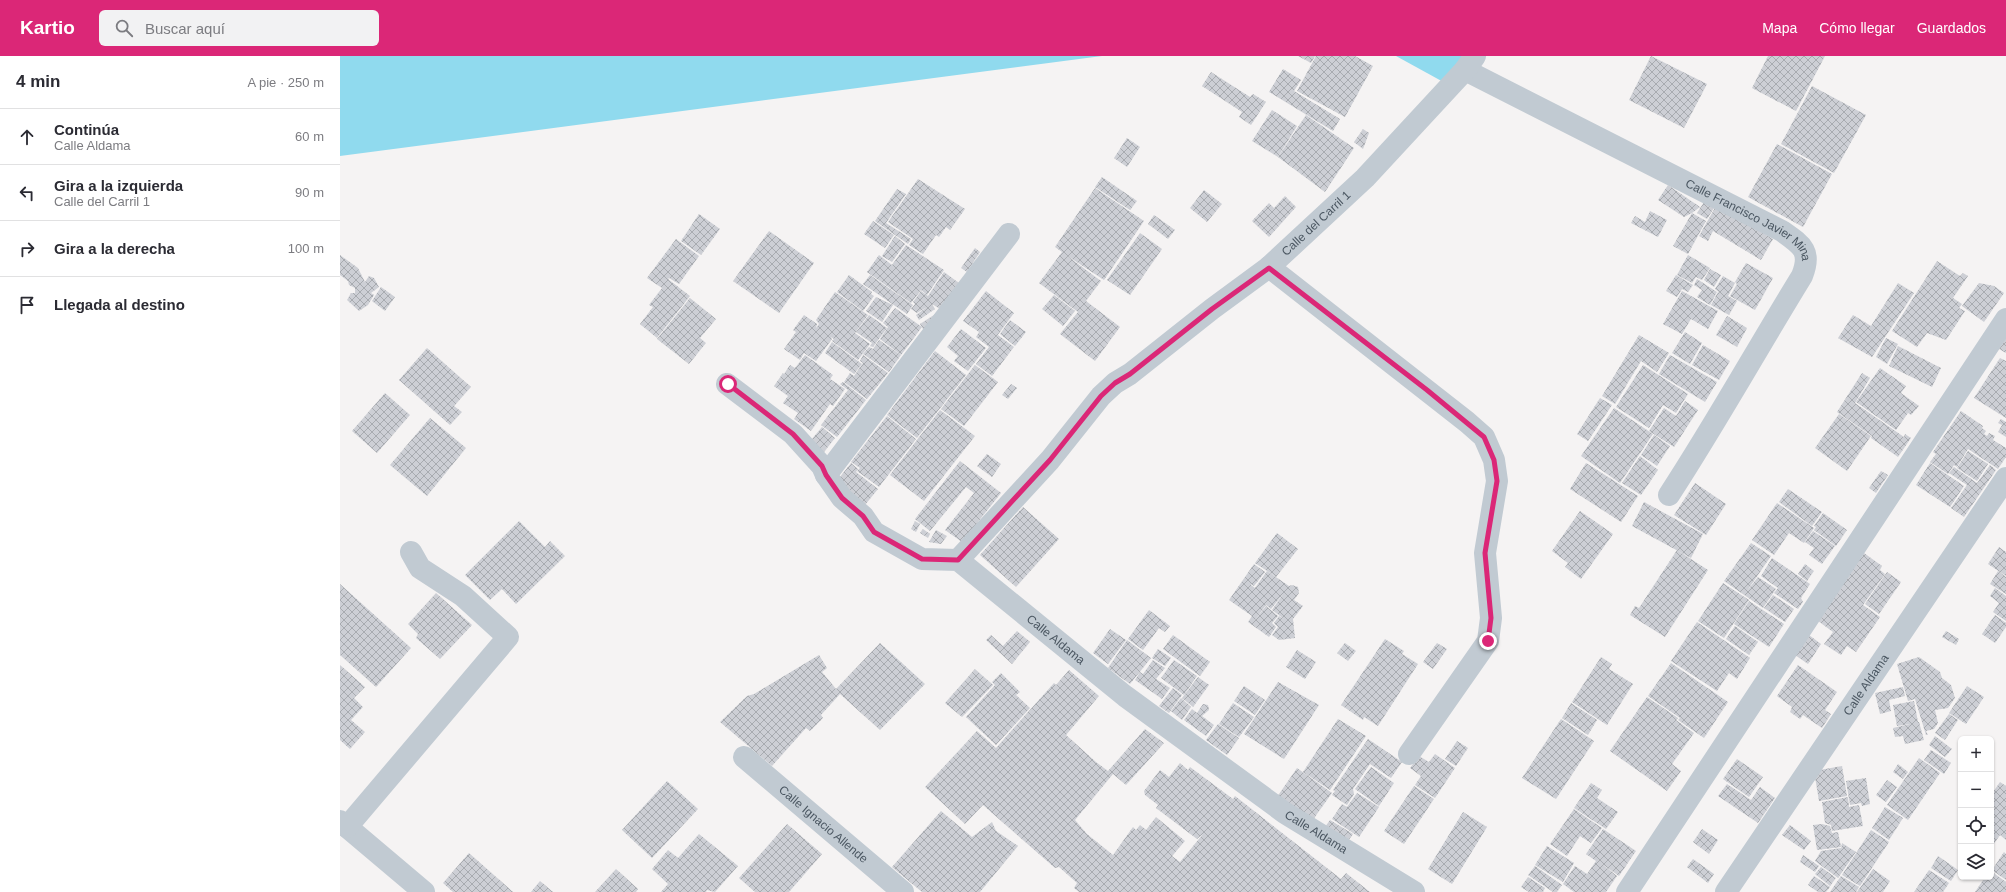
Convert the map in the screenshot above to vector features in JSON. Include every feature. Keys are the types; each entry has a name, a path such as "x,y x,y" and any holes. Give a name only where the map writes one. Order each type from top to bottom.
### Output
{"street":[{"name":"Calle Francisco Javier Mina","path":"1470,63 1782,231 1795,240 1803,250 1808,263 1802,276 1702,444 1669,494"},
{"name":"Calle del Carril 1","path":"958,560 1050,460 1101,396 1115,383 1130,374 1212,309 1269,268 1365,178 1470,63"},
{"path":"826,475 1009,234"},
{"path":"1269,268 1467,422 1484,437 1494,460 1497,481 1485,553 1491,618 1488,641 1409,754"},
{"path":"1627,892 2006,319"},
{"path":"728,384 793,434 822,466 826,475 842,498 863,516 874,532 922,559 958,560"},
{"name":"Calle Aldama","path":"1726,892 2006,478"},
{"path":"411,552 420,568 463,596 508,638 343,824 424,892"},
{"name":"Calle Aldama","path":"958,560 1125,696 1285,813 1405,890"},
{"name":"Calle Ignacio Allende","path":"744,757 903,892"}],"water":[{"path":"340,56 1102,56 340,156"},
{"path":"1396,56 1466,56 1447,84"}],"building":[{"path":"1298,56 1315,56 1311,63"},
{"path":"1316,56 1355,56 1373,66 1345,117 1297,91"},
{"path":"1651,56 1707,84 1684,128 1629,100"},
{"path":"1768,56 1825,56 1796,111 1752,88"},
{"path":"1283,69 1301,80 1294,91 1340,119 1333,131 1269,92"},
{"path":"1211,72 1250,97 1253,94 1266,102 1251,125 1239,117 1242,112 1202,86"},
{"path":"1812,86 1866,115 1834,173 1781,144"},
{"path":"1272,110 1297,126 1278,157 1252,141"},
{"path":"1306,115 1354,148 1325,192 1278,157"},
{"path":"1363,129 1369,133 1363,149 1354,142"},
{"path":"1127,138 1140,147 1127,167 1114,158"},
{"path":"1777,144 1832,174 1803,227 1748,197"},
{"path":"1102,177 1137,201 1130,210 1095,187"},
{"path":"918,179 965,209 950,230 946,227 939,237 936,235 923,254 909,245 913,239 888,222"},
{"path":"1668,185 1700,207 1684,217 1658,200"},
{"path":"1095,188 1144,221 1104,280 1066,255 1101,281 1086,301 1120,327 1095,361 1060,334 1078,312 1039,283 1062,252 1055,247"},
{"path":"897,189 906,194 886,223 911,239 908,244 875,221"},
{"path":"1204,190 1222,204 1207,222 1190,208"},
{"path":"1285,196 1296,207 1269,237 1252,221 1269,203 1274,208"},
{"path":"1704,202 1714,208 1707,219 1697,213"},
{"path":"1716,206 1773,239 1761,260 1713,231 1708,241 1699,236"},
{"path":"1650,211 1667,220 1658,237 1631,223 1635,216 1645,222"},
{"path":"1692,213 1706,221 1688,254 1673,246"},
{"path":"699,214 720,229 701,255 681,241"},
{"path":"1154,215 1175,230 1168,239 1148,224"},
{"path":"873,221 894,235 885,248 864,234"},
{"path":"769,231 814,263 779,313 733,281"},
{"path":"1140,233 1162,249 1130,295 1107,280"},
{"path":"895,236 905,244 892,262 882,256"},
{"path":"676,239 699,256 679,284 669,278 668,279 690,296 657,338 640,324 653,307 649,305 662,288 647,278"},
{"path":"906,245 944,270 927,295 921,290 911,303 867,272 879,255 892,265"},
{"path":"975,248 980,252 967,272 961,268"},
{"path":"340,255 358,268 365,282 369,276 374,278 379,287 371,293 374,295 368,305 359,311 347,300 351,293 355,293 355,288 349,285 348,281 340,275"},
{"path":"1688,255 1710,268 1702,280 1696,277 1692,283 1677,275"},
{"path":"1937,261 1960,276 1963,273 1968,276 1953,298 1962,304 1959,308 1965,311 1946,340 1927,333 1917,347 1892,331"},
{"path":"1746,263 1773,278 1755,310 1730,296 1737,284 1735,282"},
{"path":"1710,269 1721,275 1714,287 1704,280"},
{"path":"944,272 959,283 940,309 932,304 935,309 919,320 916,315 927,307 917,313 911,309 915,304 913,302 921,291 928,296"},
{"path":"849,275 872,292 871,294 874,296 863,311 837,292"},
{"path":"870,275 913,305 907,314 863,284"},
{"path":"1676,275 1693,285 1688,292 1682,289 1677,297 1666,291"},
{"path":"1723,276 1735,283 1728,296 1737,301 1729,315 1711,305 1718,292 1720,293 1715,289"},
{"path":"1697,279 1717,292 1710,305 1697,297 1702,290 1694,285"},
{"path":"1898,283 1914,293 1872,357 1838,338 1853,315 1871,326"},
{"path":"1979,283 1994,286 2004,293 1984,322 1962,306"},
{"path":"381,287 395,297 385,311 372,301"},
{"path":"986,291 1014,313 994,340 998,335 1014,347 992,376 976,364 989,347 976,337 979,332 963,321"},
{"path":"1682,291 1718,311 1708,329 1691,319 1682,334 1663,324"},
{"path":"835,292 868,315 855,333 870,344 858,360 832,341 834,339 831,337 832,339 816,361 804,353 800,360 784,349 796,332 793,330 804,315 817,324 816,328 819,324 816,320"},
{"path":"1054,295 1075,311 1063,326 1042,309"},
{"path":"876,297 893,305 882,322 866,311"},
{"path":"690,298 716,319 700,338 706,343 689,364 657,339"},
{"path":"895,308 922,327 901,355 880,339 888,327 883,323"},
{"path":"940,311 943,316 923,329 920,324"},
{"path":"869,315 887,328 873,347 870,346 872,343 856,332"},
{"path":"1727,316 1747,328 1737,347 1716,335"},
{"path":"1010,320 1026,332 1015,346 1000,334"},
{"path":"961,329 986,348 968,371 954,361 958,356 947,347"},
{"path":"1685,332 1702,343 1690,364 1672,353"},
{"path":"1639,335 1669,353 1657,372 1641,361 1615,404 1602,396"},
{"path":"1886,338 1898,344 1887,364 1876,357"},
{"path":"2006,338 2006,353 1999,349"},
{"path":"879,340 901,355 889,372 863,354 869,347 873,349"},
{"path":"832,342 862,364 854,374 825,353"},
{"path":"1703,345 1730,361 1719,380 1692,365"},
{"path":"1898,346 1941,368 1932,387 1889,366"},
{"path":"427,348 471,387 454,406 462,412 450,425 399,380"},
{"path":"935,351 966,375 917,438 887,415"},
{"path":"805,355 833,375 830,379 845,389 833,406 830,404 811,431 794,419 798,413 783,403 788,396 774,386 790,365 795,368"},
{"path":"863,355 888,373 867,399 844,382 850,373 854,376 863,363 860,361"},
{"path":"1670,355 1717,382 1705,402 1659,374"},
{"path":"2000,358 2006,361 2006,418 1974,398"},
{"path":"975,365 998,382 964,426 941,409"},
{"path":"1643,365 1688,394 1676,413 1663,405 1649,428 1616,407"},
{"path":"1880,368 1906,386 1901,393 1919,406 1911,415 1898,406 1908,413 1896,430 1856,402"},
{"path":"1862,373 1870,378 1855,403 1904,437 1905,434 1911,438 1898,457 1871,438 1872,436 1837,412"},
{"path":"843,382 866,400 837,437 821,425 848,390 840,384"},
{"path":"1011,384 1017,388 1008,399 1002,395"},
{"path":"385,393 410,415 377,453 352,431"},
{"path":"1600,398 1612,405 1588,441 1577,434"},
{"path":"1685,401 1698,410 1674,447 1649,431 1664,408 1676,416"},
{"path":"1614,408 1653,434 1620,483 1581,456"},
{"path":"940,410 975,436 924,501 890,475"},
{"path":"1961,411 1983,426 1982,428 1986,431 1984,434 1987,436 1989,433 1995,436 1993,440 2006,448 2006,457 1998,469 1968,449 1957,467 1954,465 1948,474 1930,462 1936,454 1933,452"},
{"path":"1839,414 1871,436 1847,471 1815,448"},
{"path":"887,416 916,439 879,487 857,471 860,468 851,462"},
{"path":"430,418 466,448 427,496 390,465"},
{"path":"2001,419 2006,422 2006,437 1998,432 2002,425 1998,423"},
{"path":"822,427 835,438 824,452 811,440"},
{"path":"1654,435 1670,446 1657,466 1641,455"},
{"path":"1968,451 1988,464 1977,481 1957,468"},
{"path":"987,454 1001,464 992,477 977,466"},
{"path":"1640,456 1658,470 1641,495 1622,483"},
{"path":"960,461 1001,493 962,542 945,530 974,493 966,487 930,531 915,519"},
{"path":"851,463 858,469 856,472 878,489 865,505 841,485 840,477"},
{"path":"1586,463 1638,496 1621,522 1570,489"},
{"path":"1930,463 1964,486 1950,507 1916,485"},
{"path":"1990,465 1996,470 1964,517 1951,508 1967,485 1949,473 1954,467 1977,483"},
{"path":"1881,471 1888,475 1876,493 1869,488"},
{"path":"1695,483 1726,504 1706,535 1674,515"},
{"path":"1788,489 1822,512 1812,526 1779,502"},
{"path":"1644,502 1703,534 1691,558 1632,526"},
{"path":"1777,503 1814,528 1804,543 1789,533 1774,555 1752,540"},
{"path":"1023,507 1059,539 1016,587 980,555"},
{"path":"1580,511 1613,534 1581,579 1565,567 1568,563 1552,551"},
{"path":"1823,513 1847,530 1836,546 1814,530 1816,527 1814,526"},
{"path":"519,521 545,547 550,541 565,556 516,604 502,589 490,600 465,575"},
{"path":"915,521 920,524 916,532 911,529"},
{"path":"923,529 930,534 928,538 920,533"},
{"path":"936,530 947,536 941,544 929,542"},
{"path":"1813,531 1835,546 1822,564 1809,555 1814,548 1805,542"},
{"path":"1277,533 1298,549 1276,577 1255,563"},
{"path":"1751,543 1771,556 1747,591 1758,577 1776,589 1763,608 1724,581"},
{"path":"1999,547 2006,552 2006,576 1988,564"},
{"path":"1677,550 1708,570 1665,637 1630,615 1635,606 1639,608"},
{"path":"1864,553 1882,566 1880,570 1885,574 1863,605 1880,617 1856,652 1847,646 1841,655 1824,644 1833,632 1818,621"},
{"path":"1772,558 1810,584 1801,598 1803,602 1798,609 1774,593 1778,588 1761,576"},
{"path":"1254,564 1265,572 1254,586 1251,584 1255,588 1267,571 1289,586 1292,585 1298,587 1299,593 1294,600 1303,606 1293,619 1295,638 1279,640 1272,635 1278,627 1274,623 1279,616 1284,619 1272,610 1283,594 1271,609 1266,605 1255,620 1266,606 1278,616 1272,623 1276,627 1269,637 1248,622 1252,616 1229,600"},
{"path":"1805,564 1814,571 1807,581 1798,574"},
{"path":"1998,571 2006,577 2006,594 1990,584"},
{"path":"1887,572 1901,582 1879,614 1865,604"},
{"path":"1723,583 1749,600 1724,638 1698,621"},
{"path":"340,584 411,648 376,687 340,655"},
{"path":"1995,588 2006,596 2006,621 1993,612 1999,603 1990,596"},
{"path":"436,593 472,625 440,659 416,638 418,634 408,624"},
{"path":"1773,595 1794,609 1785,622 1764,608"},
{"path":"1749,601 1784,624 1769,647 1734,624"},
{"path":"1149,610 1170,626 1165,632 1159,628 1143,650 1128,639"},
{"path":"1995,615 2006,623 2006,627 1995,643 1982,634"},
{"path":"1697,622 1750,658 1737,679 1729,673 1717,691 1671,661"},
{"path":"1735,626 1758,642 1749,655 1726,639"},
{"path":"1110,629 1126,640 1108,664 1093,653"},
{"path":"1017,631 1030,642 1012,664 986,640 991,635 1003,646"},
{"path":"1946,631 1959,639 1956,645 1942,637"},
{"path":"1173,635 1210,662 1200,676 1163,649"},
{"path":"1809,635 1821,644 1808,664 1795,655"},
{"path":"1385,639 1404,651 1402,654 1418,664 1378,726 1364,717 1363,720 1341,705"},
{"path":"1127,640 1151,658 1130,684 1108,668"},
{"path":"880,643 925,684 880,730 840,694 821,715 823,718 810,731 806,728 772,766 720,722 747,696 754,694 819,655 827,668 822,672 836,689"},
{"path":"1345,643 1356,651 1348,661 1337,653"},
{"path":"1437,643 1447,649 1433,669 1423,662"},
{"path":"1158,649 1171,658 1165,666 1152,658"},
{"path":"1297,650 1316,662 1305,679 1286,667"},
{"path":"1601,657 1612,664 1609,669 1633,684 1607,725 1572,702"},
{"path":"1919,657 1940,672 1942,678 1951,685 1955,698 1948,708 1935,710 1938,723 1934,729 1926,731 1928,735 1926,735 1915,699 1908,701 1897,664"},
{"path":"1153,660 1165,668 1156,679 1170,688 1162,699 1135,680 1140,672 1143,674"},
{"path":"1174,660 1197,676 1184,695 1161,678"},
{"path":"1671,663 1728,702 1704,738 1678,720 1680,718 1648,696"},
{"path":"340,665 365,687 354,698 363,707 351,720 365,732 350,749 340,740"},
{"path":"1798,665 1837,692 1825,710 1831,714 1822,728 1803,715 1800,719 1790,712 1792,707 1777,696"},
{"path":"975,669 993,685 962,717 945,703"},
{"path":"1069,670 1099,696 1066,735 1096,762 1108,771 1145,729 1164,743 1126,785 1113,774 1075,820 1087,834 1113,855 1133,827 1136,830 1140,825 1146,830 1156,817 1185,841 1172,856 1180,862 1203,834 1197,839 1156,808 1158,805 1145,795 1144,791 1160,770 1169,777 1180,763 1188,770 1190,767 1233,799 1235,796 1341,879 1346,873 1370,892 1079,892 1074,888 1077,883 1059,867 1055,868 983,805 965,824 925,787 977,731 996,748 1054,683 1056,685"},
{"path":"1001,673 1020,692 1016,695 1030,708 996,745 966,717 995,685 992,682"},
{"path":"1198,677 1209,685 1193,707 1182,698"},
{"path":"1278,682 1319,705 1284,759 1244,734"},
{"path":"1244,686 1265,700 1255,715 1234,701"},
{"path":"1967,686 1984,697 1966,724 1949,713"},
{"path":"1903,687 1905,696 1889,700 1891,711 1880,714 1875,693"},
{"path":"1173,688 1182,695 1169,713 1159,706"},
{"path":"1647,697 1678,718 1676,720 1694,733 1672,764 1681,771 1667,791 1610,751"},
{"path":"1181,698 1191,707 1182,720 1171,711"},
{"path":"1914,701 1918,722 1924,740 1905,744 1903,736 1895,737 1893,728 1910,724 1897,726 1893,705"},
{"path":"1233,703 1254,717 1239,737 1219,724"},
{"path":"1571,703 1597,720 1588,735 1562,718"},
{"path":"1203,704 1208,705 1209,710 1202,716 1214,725 1206,736 1184,720 1192,709 1197,713"},
{"path":"1949,714 1958,720 1945,740 1935,733"},
{"path":"1338,719 1366,736 1330,790 1303,772"},
{"path":"1561,719 1594,741 1556,799 1522,778"},
{"path":"1218,724 1239,738 1227,755 1206,740"},
{"path":"1935,736 1952,749 1945,757 1929,745"},
{"path":"1368,739 1402,762 1391,778 1370,764 1353,789 1354,794 1347,805 1332,795 1335,791 1333,790"},
{"path":"1457,741 1468,748 1456,766 1445,759"},
{"path":"1931,750 1951,763 1944,774 1924,760"},
{"path":"1435,754 1455,768 1435,798 1415,785 1421,776 1410,768 1419,756 1429,762"},
{"path":"1919,758 1940,773 1908,820 1887,805"},
{"path":"1737,759 1763,777 1749,797 1723,779"},
{"path":"1898,764 1908,772 1903,779 1893,772"},
{"path":"1842,766 1847,796 1819,801 1814,771"},
{"path":"1371,767 1394,783 1379,806 1355,789"},
{"path":"1297,768 1332,793 1312,821 1277,797"},
{"path":"1866,778 1870,804 1862,806 1861,803 1850,805 1846,781"},
{"path":"1887,780 1897,787 1886,802 1876,795"},
{"path":"667,781 698,809 652,858 622,830"},
{"path":"2000,782 2006,786 2006,840 2000,835 1994,844 1994,808 1994,791"},
{"path":"1591,783 1602,790 1597,798 1618,812 1606,829 1574,808"},
{"path":"1727,784 1751,800 1760,787 1775,798 1758,823 1718,796"},
{"path":"1414,786 1434,799 1404,844 1384,831"},
{"path":"1357,793 1379,807 1359,837 1332,819 1342,804 1347,807"},
{"path":"1848,797 1849,807 1859,805 1863,826 1832,831 1831,825 1825,823 1822,802"},
{"path":"1885,807 1903,818 1889,840 1872,828"},
{"path":"1574,809 1602,828 1591,843 1580,836 1567,856 1550,844"},
{"path":"941,811 972,837 992,822 996,831 1018,846 980,892 922,892 892,867"},
{"path":"1463,812 1487,827 1452,884 1428,869"},
{"path":"1330,820 1353,834 1348,841 1325,827"},
{"path":"787,824 822,854 789,892 755,892 739,878"},
{"path":"1822,824 1830,826 1832,833 1838,832 1841,847 1817,850 1813,825"},
{"path":"1790,825 1811,841 1804,850 1782,835"},
{"path":"1603,829 1636,851 1619,876 1602,864 1617,876 1606,892 1574,892 1563,884 1575,866 1587,874 1596,861 1586,854"},
{"path":"1702,829 1718,840 1709,854 1693,842"},
{"path":"1871,830 1889,842 1860,886 1842,875"},
{"path":"699,834 738,866 715,892 707,890 706,892 661,892 668,884 652,869 668,850 678,858"},
{"path":"1842,843 1856,852 1838,878 1815,861 1821,851 1841,849"},
{"path":"1547,846 1574,863 1563,882 1535,865"},
{"path":"2004,852 2006,854 2006,880 1994,871 1994,867"},
{"path":"469,853 513,892 453,892 443,883"},
{"path":"1803,855 1819,866 1815,872 1800,862"},
{"path":"1938,856 1958,870 1951,881 1931,868"},
{"path":"1693,859 1714,874 1708,883 1687,867"},
{"path":"1535,866 1562,885 1557,892 1553,892 1528,875"},
{"path":"1821,867 1836,878 1830,886 1815,874"},
{"path":"616,869 638,889 636,892 595,892"},
{"path":"1873,869 1890,881 1883,892 1857,892"},
{"path":"1929,870 1949,883 1943,892 1914,892"},
{"path":"1994,873 2006,882 2006,892 1975,892 1983,880 1994,880"},
{"path":"1814,876 1830,887 1826,892 1818,892 1808,885"},
{"path":"1841,876 1859,887 1856,892 1830,892"},
{"path":"1528,877 1545,888 1543,892 1529,892 1521,887"},
{"path":"540,881 553,892 531,892"}],"route":[{"path":"728,384 793,434 822,466 826,475 842,498 863,516 874,532 922,559 958,560 1050,460 1101,396 1115,383 1130,374 1212,309 1269,268 1347,330 1427,390 1484,437 1494,460 1497,481 1485,553 1491,618 1488,641"}]}
